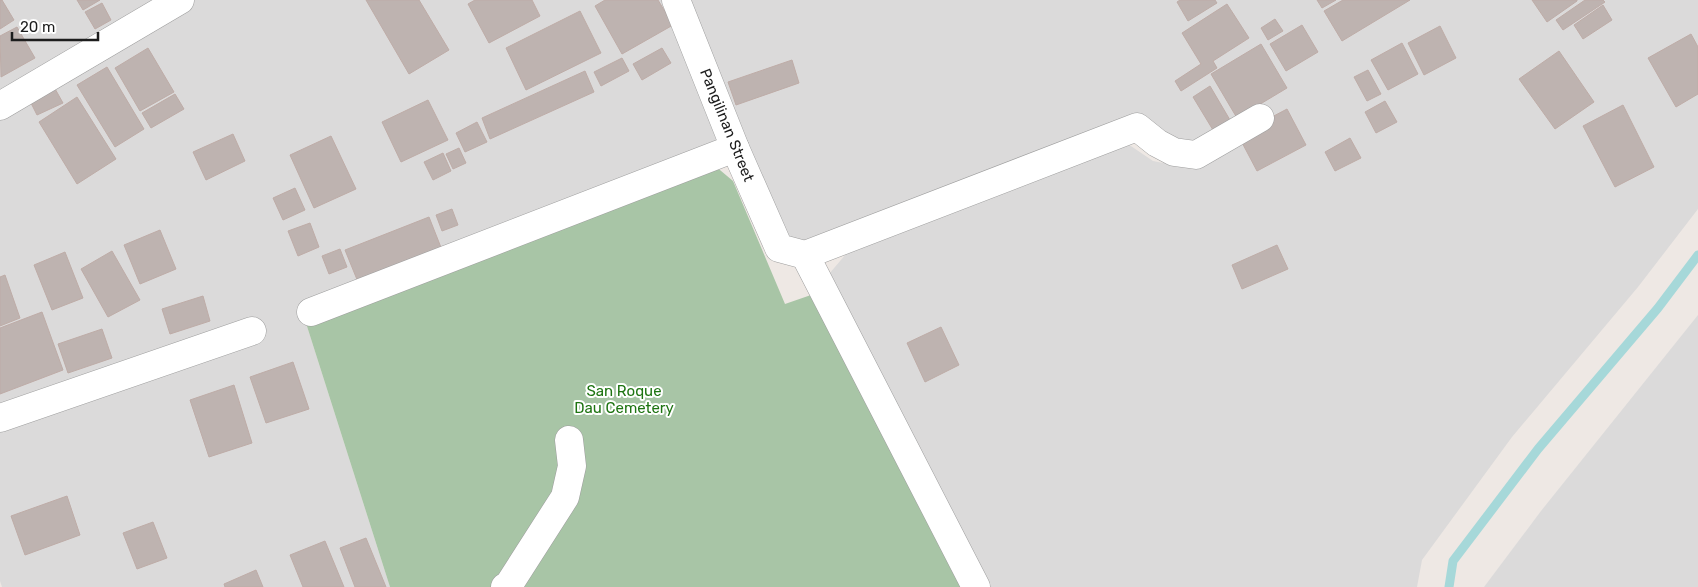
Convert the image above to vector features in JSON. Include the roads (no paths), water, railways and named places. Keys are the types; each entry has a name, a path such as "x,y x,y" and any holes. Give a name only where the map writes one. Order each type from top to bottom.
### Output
{"street":[{"path":"0,106 180,0"},
{"name":"Pangilinan Street","path":"676,0 735,148 976,587"},
{"path":"792,252 1137,127 1158,143 1174,152 1196,155 1260,118"},
{"path":"311,312 735,148"},
{"path":"0,418 252,331"},
{"path":"505,587 508,586 565,497 572,466 569,440"}],"waterway":[{"path":"1449,587 1453,561 1538,449 1658,308 1698,255"}],"park label":[{"name":"San Roque Dau Cemetery","path":"624,400"}]}
